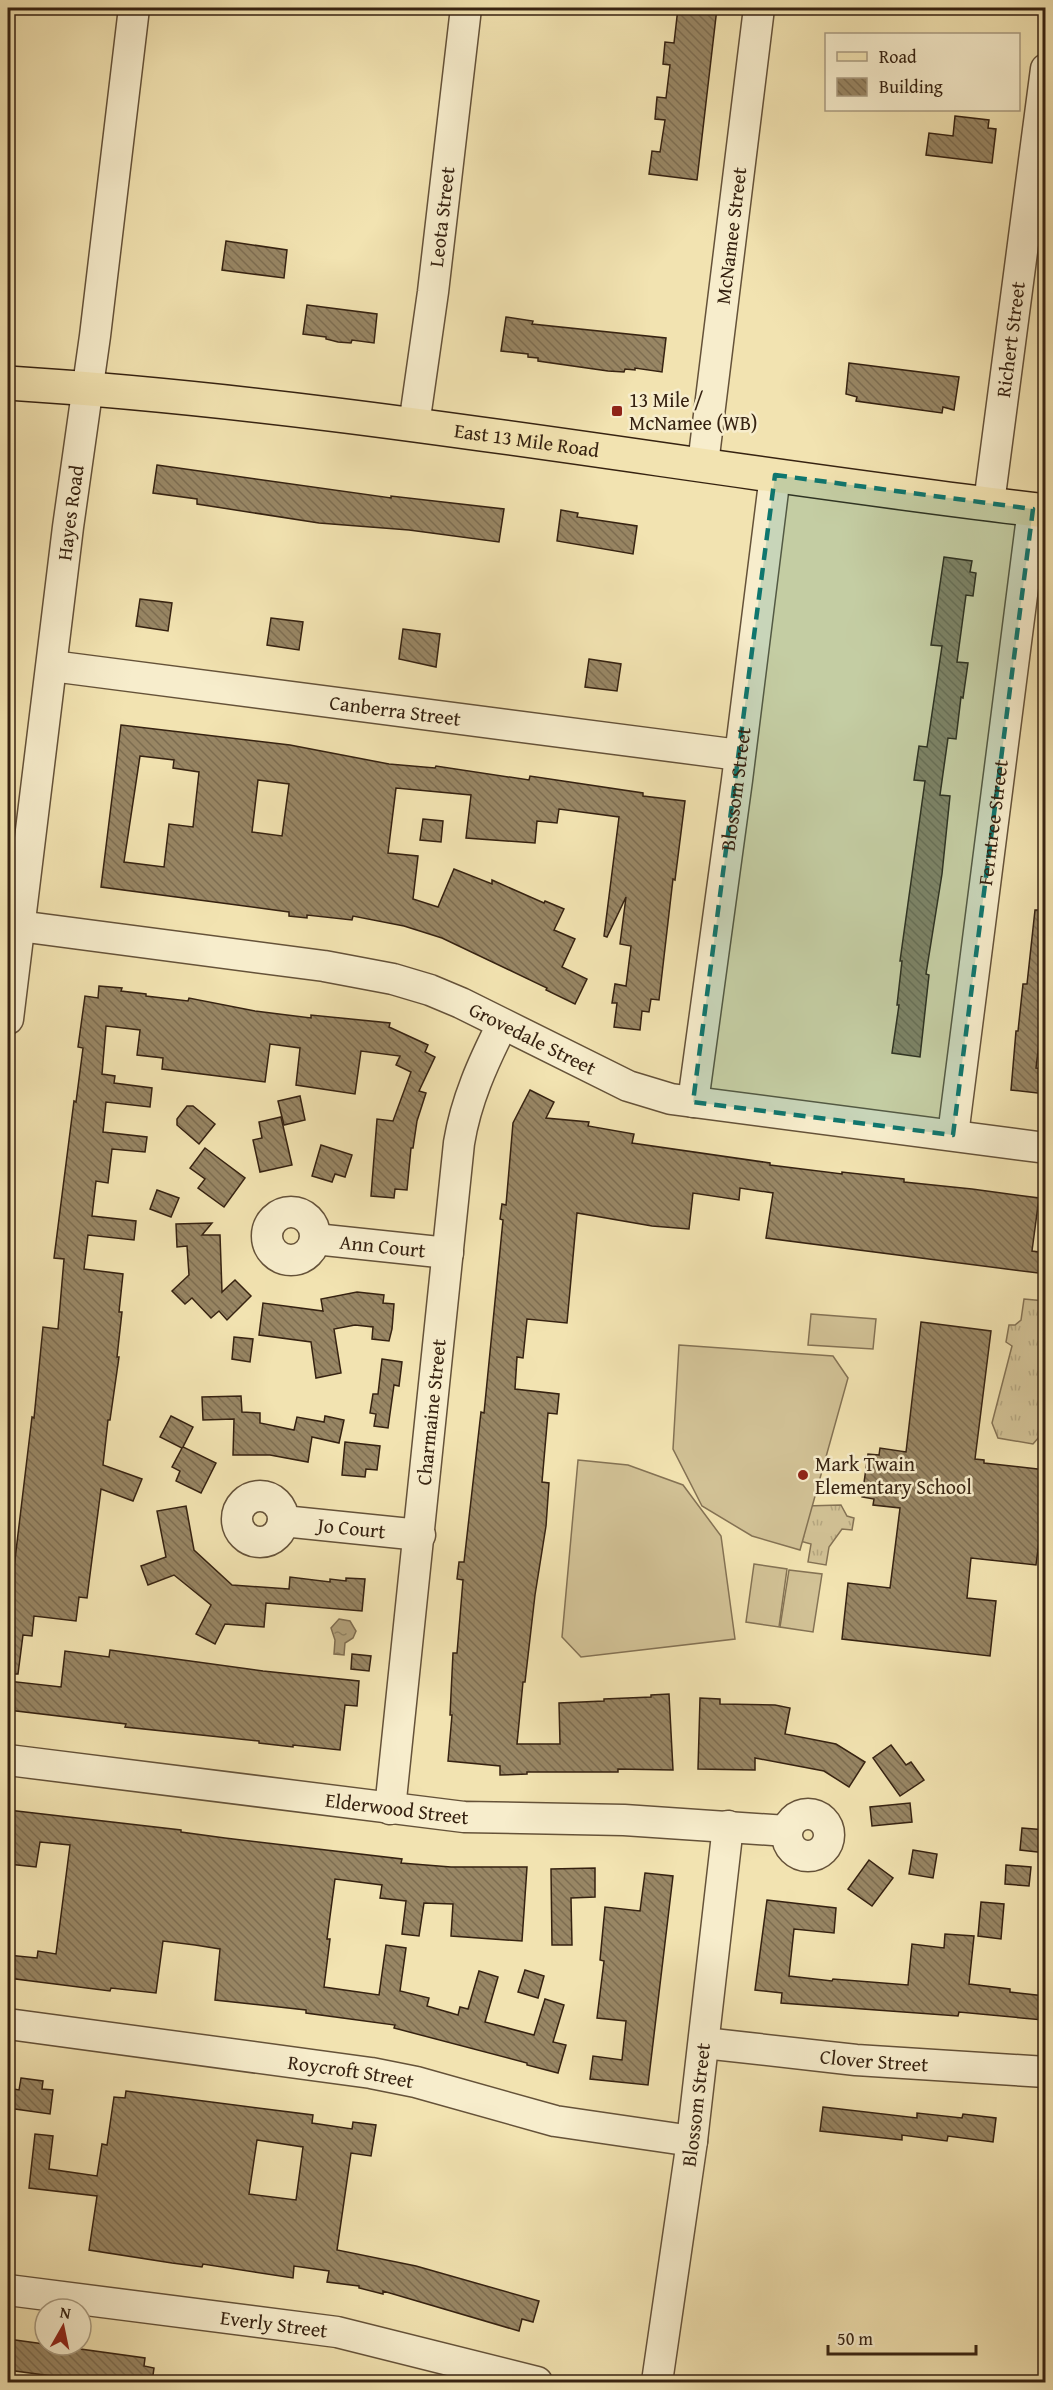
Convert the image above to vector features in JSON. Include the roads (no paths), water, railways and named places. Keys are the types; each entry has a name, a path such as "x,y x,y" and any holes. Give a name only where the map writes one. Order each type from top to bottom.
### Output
{"main road":[{"name":"East 13 Mile Road","path":"8,383 87,389 414,425 1039,510"}],"street":[{"name":"Hayes Road","path":"8,1019 134,8"},
{"name":"Leota Street","path":"414,425 433,292 466,8"},
{"name":"McNamee Street","path":"703,464 759,8"},
{"name":"Richert Street","path":"989,503 1046,69"},
{"name":"Blossom Street","path":"693,1102 775,475"},
{"name":"Ferntree Street","path":"953,1135 1039,510"},
{"name":"Canberra Street","path":"52,666 739,755"},
{"name":"Grovedale Street","path":"19,927 369,973 430,990 628,1086 671,1099 1046,1148"},
{"name":"Charmaine Street","path":"390,1809 462,1123 472,1090 502,1025"},
{"name":"Ann Court","path":"315,1239 448,1253"},
{"name":"Jo Court","path":"283,1521 420,1535"},
{"name":"Elderwood Street","path":"8,1760 464,1817 565,1821 624,1820 787,1831"},
{"name":"Blossom Street","path":"657,2382 692,2142 728,1826"},
{"name":"Roycroft Street","path":"8,2024 372,2073 416,2082 555,2121 692,2142"},
{"name":"Clover Street","path":"704,2043 856,2060 1046,2072"},
{"name":"Everly Street","path":"8,2290 337,2332 537,2382"}],"water":[{"path":"339,1619 350,1621 356,1631 353,1638 345,1643 344,1655 334,1654 335,1640 331,1628"}],"place":[{"name":"13 Mile / McNamee (WB)","path":"617,411"},
{"name":"Mark Twain Elementary School","path":"803,1475"}]}
